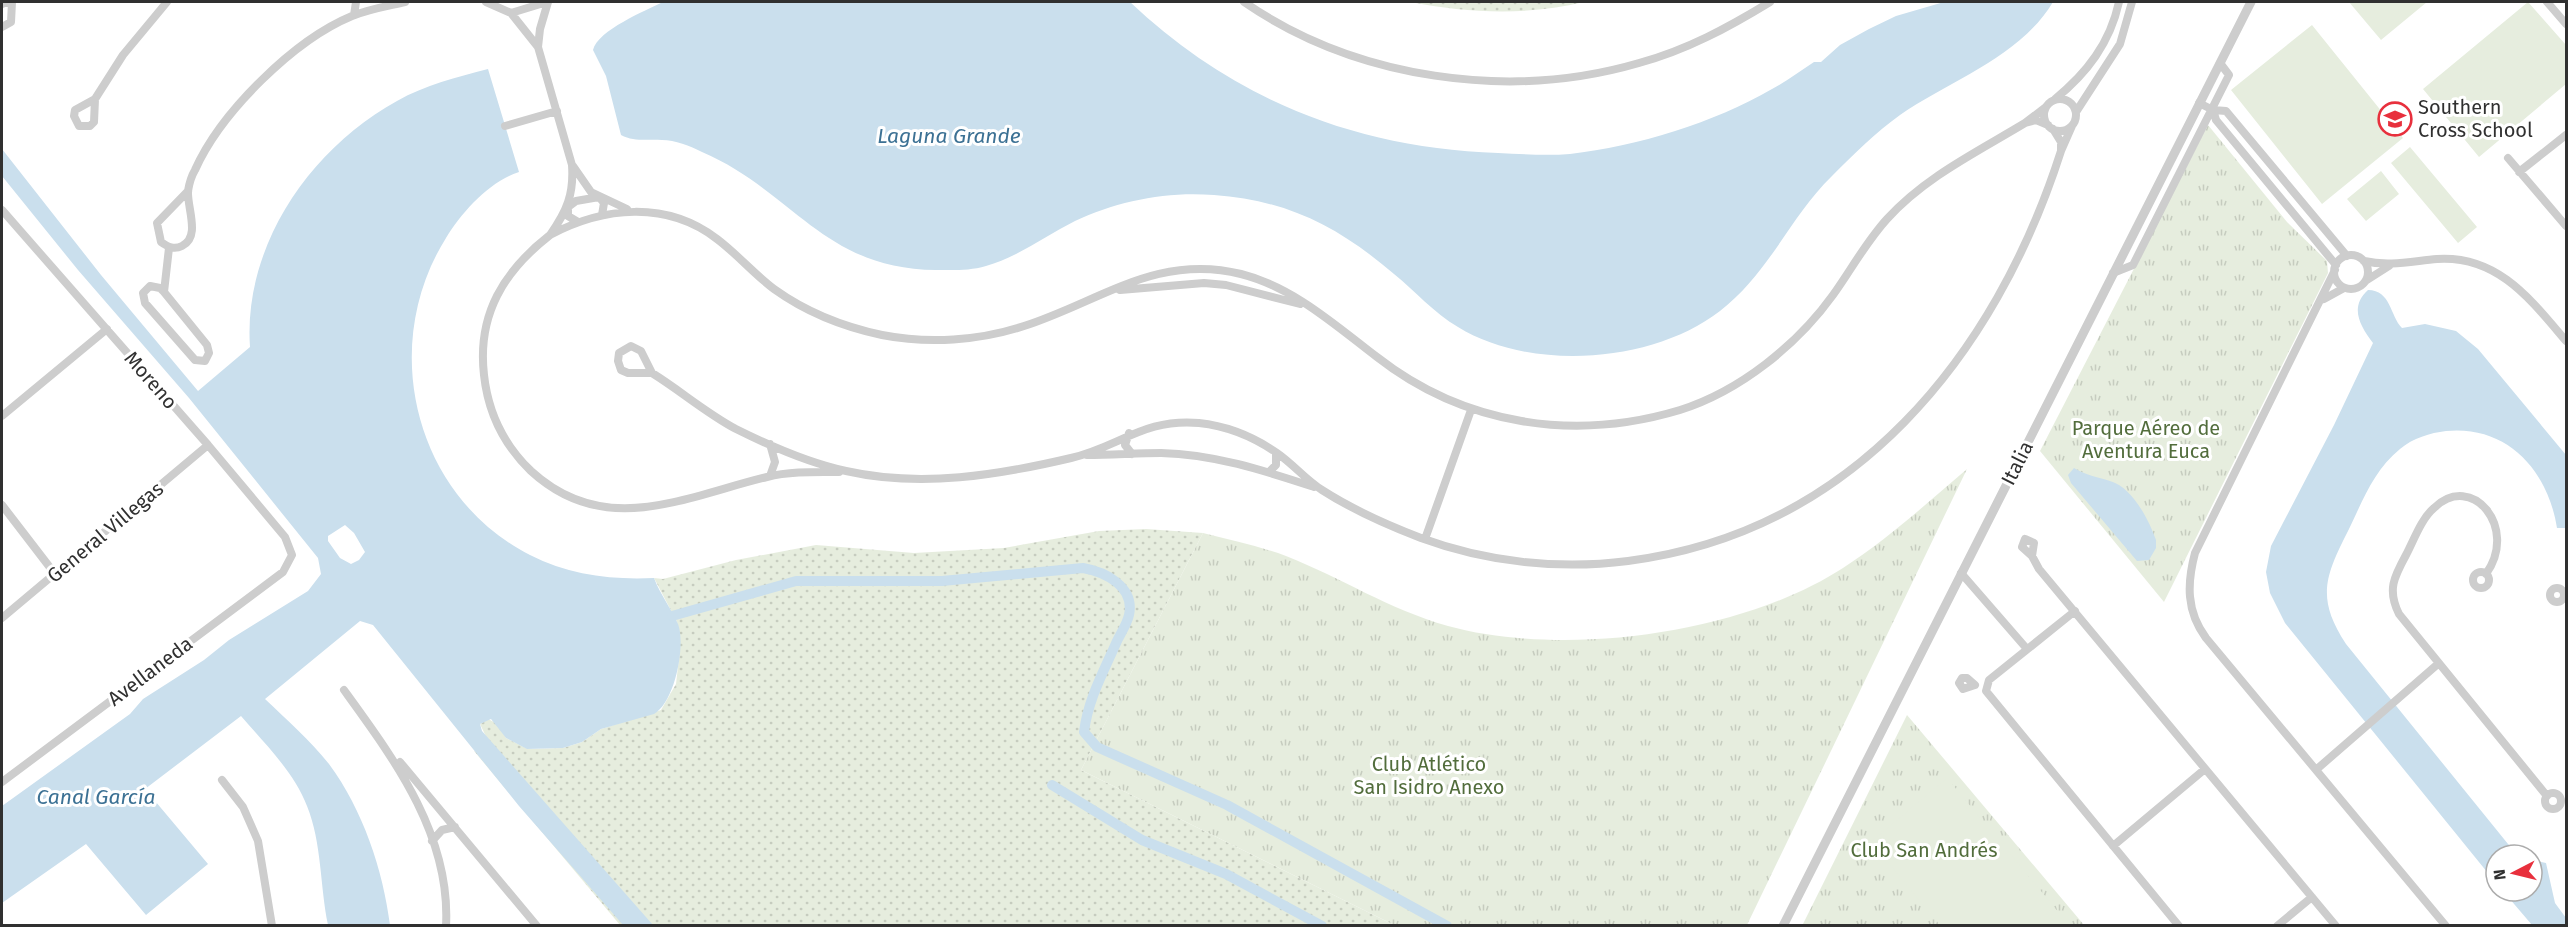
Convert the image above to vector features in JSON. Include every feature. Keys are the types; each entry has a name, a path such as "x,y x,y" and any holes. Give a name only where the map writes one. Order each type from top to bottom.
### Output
{"street":[{"path":"2,4 7,2"},
{"path":"2,27 11,22 12,2"},
{"path":"95,99 123,55 167,2"},
{"path":"354,15 356,2"},
{"path":"188,191 157,223 161,242 169,248 179,248 187,244 192,236 188,191 194,170 229,118 250,93 300,48 327,29 354,15 405,2"},
{"path":"486,2 505,7 547,2 538,47"},
{"path":"1244,2 1285,27 1343,54 1427,74 1454,78 1519,81 1579,76 1638,64 1721,31 1770,2"},
{"path":"550,235 568,207 576,201 599,197 631,211 672,217 697,226 721,241 772,287 796,303 850,327 913,339 947,340 990,335 1038,322 1146,275 1170,271 1217,270 1242,274 1268,283 1309,306 1402,376 1471,410 1538,424 1596,426 1682,409 1727,388 1783,350 1831,298 1870,240 1905,201 1955,163 2025,123 2076,81 2100,52 2115,17 2118,2"},
{"path":"1083,455 1191,456 1269,472 1320,489 1374,518 1425,539 1514,561 1579,564 1652,558 1719,541 1767,522 1833,485 1883,444 1913,414 1966,346 2017,261 2043,202 2076,112 2120,44 2132,2"},
{"name":"Italia","path":"1783,926 2251,2"},
{"path":"2547,2 2566,24"},
{"path":"505,7 538,47 572,165 573,181 568,216 578,222"},
{"path":"2113,273 2128,270 2133,265 2213,110 2229,75 2220,63"},
{"path":"2055,99 2066,100 2076,112"},
{"path":"2199,104 2213,110 2226,111 2347,256 2358,257 2364,261 2396,264 2457,259 2496,271 2524,292 2566,341"},
{"path":"2046,106 2044,116 2061,142 2061,151"},
{"path":"2213,110 2216,120 2335,267 2337,280 2344,288"},
{"path":"505,126 557,111"},
{"path":"2025,123 2036,120 2050,127 2066,129 2073,124"},
{"path":"2519,172 2566,135"},
{"path":"2508,158 2566,226"},
{"path":"572,165 583,184 604,203 602,215"},
{"path":"2289,209 2300,200"},
{"path":"631,211 602,215 578,222 550,235 524,255 511,270 500,290 484,333 484,375 491,411 501,432 523,463 535,474 584,503 621,509 664,506 770,476 847,471 912,477 962,478 1022,470 1083,455 1129,434 1170,423 1214,425 1248,437 1276,453 1320,489"},
{"name":"Moreno","path":"3,214 208,445 285,537 292,555"},
{"path":"164,292 160,288 150,286 143,293 143,298 195,360 205,361 209,353 207,345 164,292 169,248"},
{"path":"2347,256 2335,267 2320,302 2215,509 2195,553 2189,593 2198,627 2446,926"},
{"path":"2364,261 2368,269 2367,280"},
{"path":"2320,302 2334,291 2344,288 2354,289 2383,268 2396,264"},
{"path":"1112,291 1182,283 1226,285 1309,306"},
{"path":"2,416 107,329"},
{"path":"652,373 624,372 619,366 619,353 631,346 638,348 652,373 710,413 770,444 847,471"},
{"path":"1425,539 1471,410"},
{"path":"1129,434 1125,444 1132,454"},
{"path":"770,444 775,462 770,476"},
{"name":"General Villegas","path":"2,618 208,445"},
{"path":"1269,472 1276,465 1276,453"},
{"path":"2486,573 2498,541 2493,516 2478,502 2469,499 2449,499 2440,503 2429,513 2391,587 2391,596 2399,614 2547,796"},
{"path":"2,505 55,574"},
{"name":"Avellaneda","path":"2,782 283,573 292,555"},
{"path":"2032,556 2039,569 2336,926"},
{"path":"1961,573 2027,649"},
{"path":"2075,611 1989,680 1985,686 1987,694 2179,926"},
{"path":"2317,769 2439,663"},
{"path":"1975,685 1985,686"},
{"path":"344,690 387,747 537,926"},
{"path":"387,747 418,803 432,841 444,886 446,926"},
{"path":"2113,846 2205,769"},
{"path":"222,780 243,807 258,841 272,926"},
{"path":"432,841 442,830 455,827"},
{"path":"2277,926 2312,897"}],"green space":[{"path":"1410,2 1584,2 1519,11 1475,11"},
{"path":"2349,2 2427,2 2381,40"},
{"path":"2528,2 2566,45 2566,84 2479,157 2423,89"},
{"path":"2312,25 2403,138 2322,204 2231,90"},
{"name":"Parque Aéreo de Aventura Euca","path":"2208,125 2287,222 2327,261 2328,273 2164,602 2040,451"},
{"path":"2410,147 2477,227 2458,243 2391,163"},
{"path":"2381,171 2399,194 2366,221 2347,199"},
{"name":"Club Atlético San Isidro Anexo","path":"1967,469 1747,925 1394,925 1081,770 1203,533 1286,556 1405,611 1448,626 1494,635 1545,640 1598,639 1651,634 1704,624 1755,609 1802,591 1843,568 1876,545"},
{"path":"1146,529 1203,533 1081,770 1394,925 620,925 474,751 479,752 491,747 480,724 488,719 498,724 506,738 528,749 563,748 582,742 601,729 661,710 676,684 680,649 677,622 654,578 663,579 736,560 816,545 914,553 1004,548 1099,531"},
{"name":"Club San Andrés","path":"1907,715 2084,925 1802,926"},
{"path":"1947,778 2060,914 2046,925 1940,925 1871,842"}],"water":[{"name":"Laguna Grande","path":"663,2 1130,2 1170,36 1211,66 1254,92 1299,112 1346,129 1395,141 1445,149 1552,155 1596,150 1648,139 1725,112 1778,86 1814,62 1821,62 1840,45 1896,16 1944,2 2053,2 2039,21 2004,53 1900,115 1865,144 1817,192 1753,279 1720,311 1693,328 1661,342 1627,351 1591,355 1555,355 1520,351 1487,341 1458,327 1433,309 1373,257 1332,230 1289,210 1240,198 1196,194 1160,196 1125,203 1075,221 998,262 973,269 936,270 897,266 865,257 836,243 734,168 702,152 672,141 636,139 621,135 606,76 593,50 604,35 613,28"},
{"name":"Canal García","path":"488,69 519,172 487,190 468,208 446,238 425,280 414,325 412,370 419,415 435,457 458,496 490,529 530,555 575,572 606,577 654,578 678,624 681,645 677,672 668,698 654,714 601,729 582,742 563,748 527,749 506,738 491,719 480,724 482,731 653,925 623,925 519,806 373,625 360,621 265,699 322,755 352,801 377,862 390,925 328,925 318,850 307,806 287,770 241,716 145,789 208,864 146,915 86,844 2,903 2,806 130,714 143,699 204,660 229,640 308,591 321,574 318,558 189,398 78,270 2,176 2,149 101,275 198,391 250,347 251,309 258,273 270,237 288,204 310,173 336,145 365,121 397,101 430,86","holes":["345,525 354,533 365,552 359,560 351,564 340,558 328,541 328,536"]},
{"path":"2368,290 2381,294 2402,328 2425,324 2456,331 2478,349 2566,455 2566,528 2557,528 2545,488 2521,456 2506,444 2468,431 2440,432 2410,442 2391,457 2370,486 2334,560 2327,586 2330,613 2346,644 2507,843 2484,843 2484,868 2285,623 2270,593 2266,572 2271,546 2334,425 2373,343 2358,316 2362,296"},
{"path":"2074,468 2118,484 2139,505 2156,540 2156,548 2149,560 2137,561 2071,483 2068,475"},
{"path":"2544,863 2546,863 2555,903 2566,918 2566,925 2532,925 2513,903 2544,903"}],"waterway":[{"path":"672,616 796,581 942,581 1083,568 1101,573 1117,582 1128,596 1130,605 1127,622 1097,685 1086,720 1084,732 1097,747 1227,805 1447,926"},
{"path":"1052,785 1142,840 1226,874 1322,926"}],"place":[{"name":"Southern Cross School","path":"2395,119"}]}
